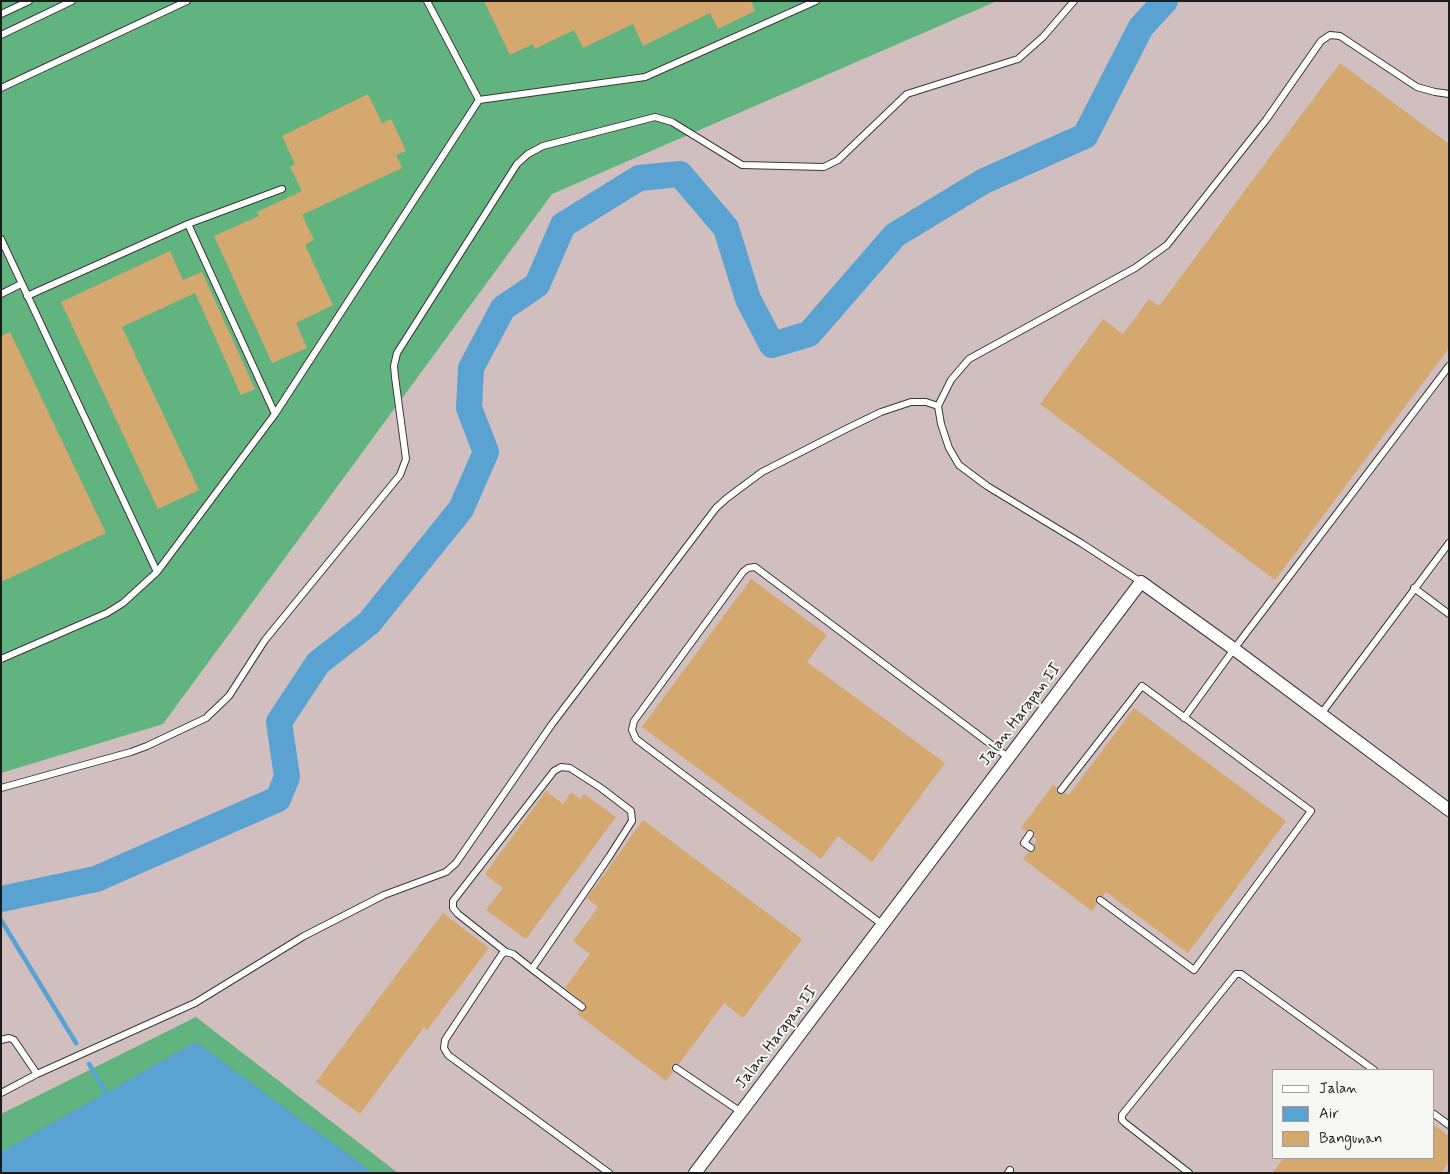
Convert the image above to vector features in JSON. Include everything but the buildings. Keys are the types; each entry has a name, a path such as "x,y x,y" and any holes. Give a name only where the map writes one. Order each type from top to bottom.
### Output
{"street":[{"path":"1141,582 1234,648 1449,810"},
{"name":"Jalan Harapan II","path":"695,1173 1141,582"}],"lane":[{"path":"1,14 29,1"},
{"path":"1,35 72,1"},
{"path":"1,88 187,1"},
{"path":"427,1 479,100"},
{"path":"1,659 107,613 123,603 157,572 275,414 479,100 645,77 816,1"},
{"path":"1,788 147,746 206,718 229,696 265,640 400,475 406,459 394,366 397,353 517,164 528,154 543,146 655,117 672,122 742,164 824,167 838,160 907,94 1018,58 1043,37 1074,1"},
{"path":"1141,582 987,486 959,464 949,448 941,424 938,406 951,380 970,359 1135,268 1167,245 1266,120 1321,41 1330,35 1340,36 1417,86 1434,92 1449,94"},
{"path":"27,296 188,224 282,189"},
{"path":"188,224 275,414"},
{"path":"1,239 157,572"},
{"path":"1,294 21,284"},
{"path":"1184,718 1234,648 1449,366"},
{"path":"1,1093 36,1074 195,1003 304,936 384,895 446,872 456,863 479,831 552,724 722,503 762,472 881,412 911,402 926,402 938,406"},
{"path":"1321,714 1449,543"},
{"path":"884,925 636,738 632,730 634,721 743,572 748,568 755,567 1009,758"},
{"path":"1414,588 1449,614"},
{"path":"1062,790 1142,686 1311,811 1194,970 1100,900"},
{"path":"532,969 632,821 630,811 570,768 561,767 554,771 453,901 453,908 506,952 513,954 532,969 582,1007"},
{"path":"1030,834 1024,842 1031,848"},
{"path":"506,952 502,954 445,1040 444,1048 448,1055 609,1173"},
{"path":"1189,1173 1125,1123 1122,1120 1122,1115 1236,974 1242,974 1373,1069"},
{"path":"1,1040 6,1038 14,1040 36,1074"},
{"path":"676,1068 741,1112"},
{"path":"1435,1115 1449,1125"}],"shaded area":[{"path":"1,1 1449,1 1449,1173 1,1173"}],"green space":[{"path":"1,1 997,1 552,194 163,724 1,773"},
{"path":"196,1017 398,1173 1,1173 1,1114"}],"water":[{"path":"196,1042 373,1173 1,1173 1,1152"}],"waterway":[{"path":"1,899 96,879 278,799 287,777 279,722 318,663 369,623 461,509 486,452 469,408 471,368 503,308 537,285 563,225 639,178 680,174 726,228 748,299 772,345 809,334 895,235 984,181 1085,136 1141,27 1165,1"},
{"path":"1,920 76,1043"},
{"path":"89,1064 106,1093"}]}
